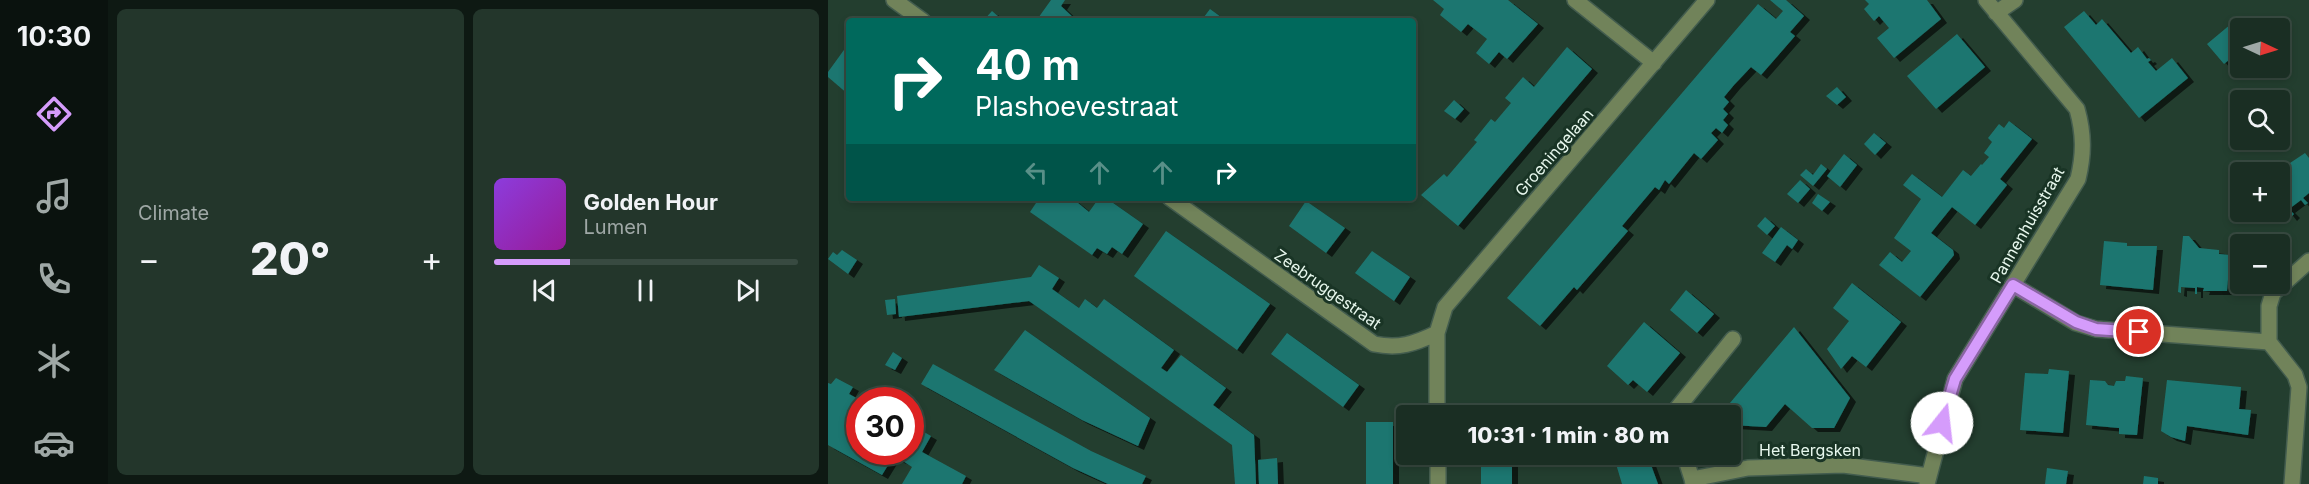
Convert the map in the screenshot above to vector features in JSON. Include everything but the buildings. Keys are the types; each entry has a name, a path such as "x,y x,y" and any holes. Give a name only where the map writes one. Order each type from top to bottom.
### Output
{"street":[{"path":"894,0 919,18"},
{"path":"1575,0 1654,63"},
{"name":"Groeningelaan","path":"1437,333 1445,307 1707,0"},
{"name":"Pannenhuisstraat","path":"1928,480 1955,379 2078,179 2084,153 2078,109 1986,0"},
{"path":"1996,13 2015,0"},
{"name":"Zeebruggestraat","path":"1174,201 1374,344 1393,348 1411,345 1437,333"},
{"path":"2292,484 2299,387 2295,375 2269,342 2269,306 2273,293 2309,261"},
{"path":"2013,285 2076,322 2096,329 2269,342"},
{"path":"1437,333 1437,405"},
{"path":"1680,405 1733,339"},
{"path":"1438,465 1438,484"},
{"name":"Het Bergsken","path":"1688,465 1693,482 1748,468 1843,465 1928,480"}],"route":[{"path":"1942,423 1955,379 2013,285 2076,322 2096,329 2139,332"}]}
